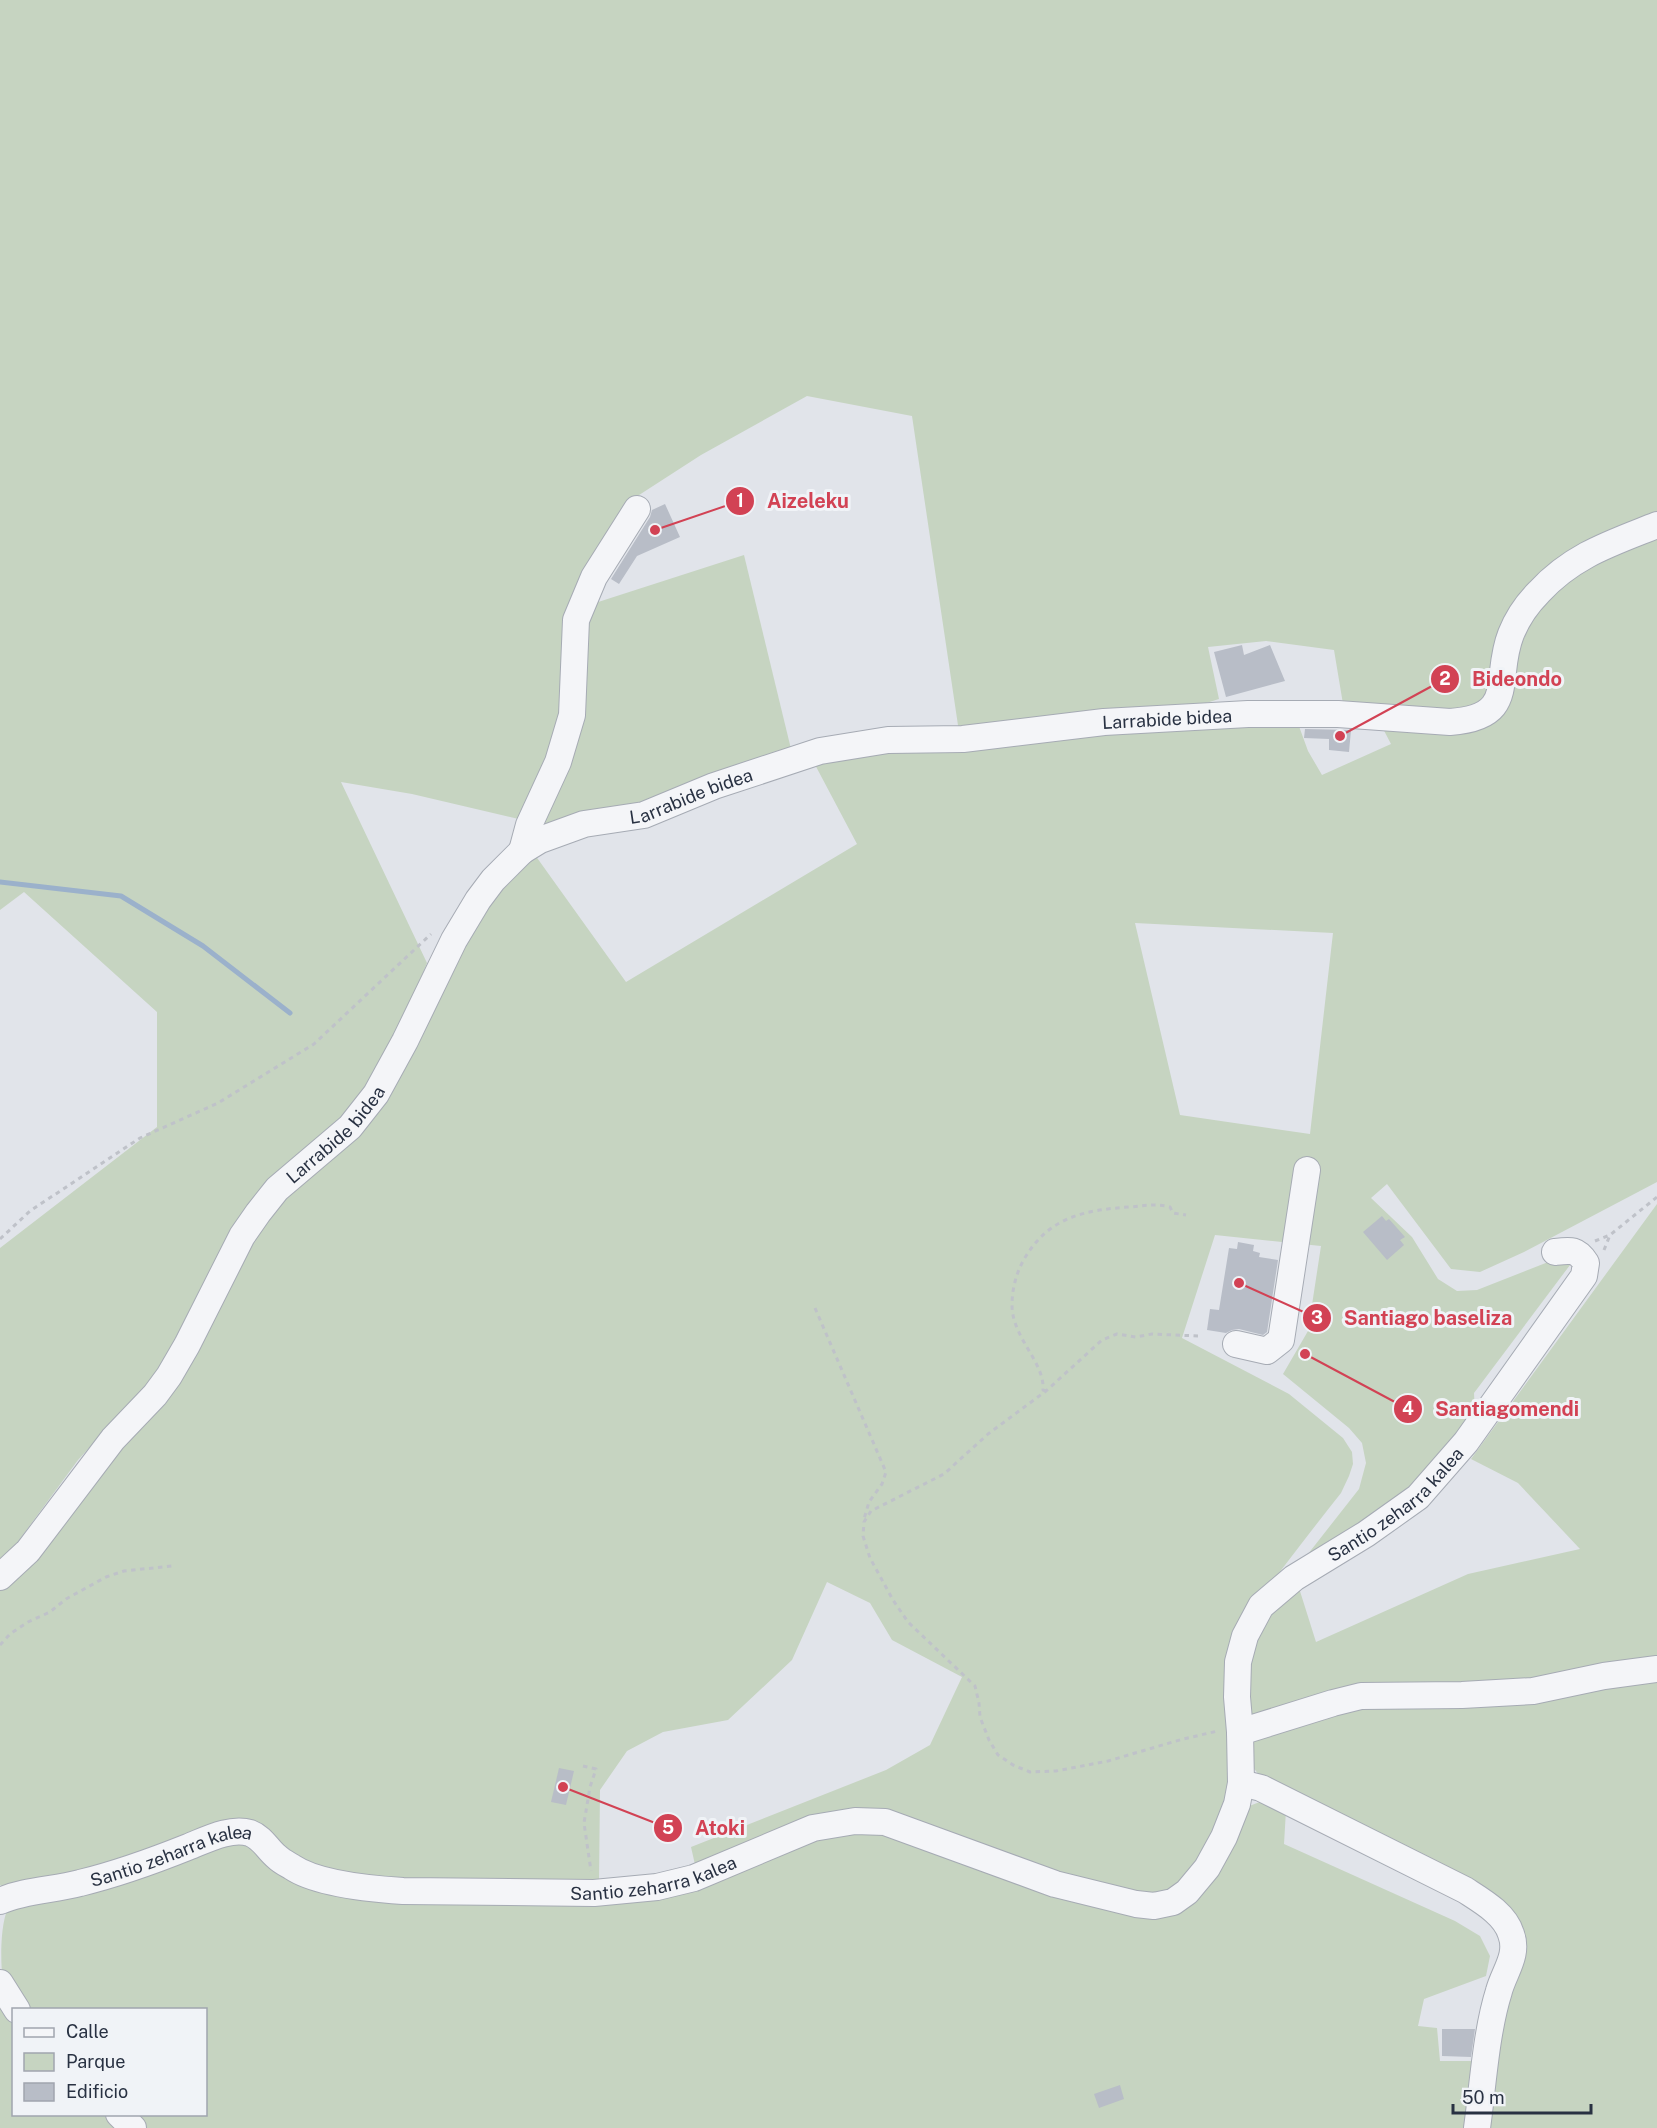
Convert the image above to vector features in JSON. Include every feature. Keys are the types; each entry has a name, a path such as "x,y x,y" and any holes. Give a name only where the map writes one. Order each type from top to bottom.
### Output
{"street":[{"path":"522,851 529,825 558,762 572,715 576,620 594,576 637,509"},
{"name":"Larrabide bidea","path":"0,1577 28,1551 113,1439 155,1395 169,1376 242,1236 276,1189 350,1127 376,1094 405,1041 454,940 478,900 522,851 540,840 584,824 644,814 790,759 820,751 888,740 963,739 1104,722 1248,714 1338,714 1450,722 1468,721 1489,712 1500,697 1510,635 1520,616 1537,593 1559,572 1589,553 1657,525"},
{"path":"1236,1344 1267,1351 1281,1340 1307,1170"},
{"path":"1555,1252 1569,1250 1580,1254 1586,1263 1584,1276"},
{"name":"Santio zeharra kalea","path":"0,1901 23,1893 78,1884 109,1875 220,1834 235,1832 249,1833 263,1840 276,1856 294,1869 314,1877 375,1889 403,1892 594,1893 657,1887 694,1878 813,1828 855,1821 885,1822 1055,1884 1136,1905 1154,1906 1173,1902 1187,1892 1207,1868 1224,1836 1237,1804 1241,1783 1237,1697 1238,1662 1245,1636 1261,1606 1294,1578 1366,1534 1418,1497 1466,1442 1584,1276"},
{"path":"1240,1732 1361,1696 1462,1695 1533,1691 1604,1676 1657,1669"},
{"path":"1241,1783 1261,1788 1465,1890 1486,1904 1501,1918 1511,1933 1514,1951 1496,2001 1477,2128"},
{"path":"0,1983 16,2008"},
{"path":"120,2116 133,2128"}],"path":[{"path":"0,1239 30,1211 140,1138 218,1103 314,1044 335,1027 436,929"},
{"path":"1584,1276 1599,1260 1610,1235 1657,1197"},
{"path":"1046,1391 1043,1390 1044,1383 1040,1373 1016,1329 1012,1305 1014,1285 1020,1267 1036,1242 1057,1224 1094,1210 1156,1204 1170,1207 1173,1213 1186,1215"},
{"path":"814,1308 886,1472 882,1484 869,1502 864,1522 863,1536 870,1558 908,1622 975,1686 980,1703 980,1717 998,1755 1013,1766 1030,1772 1056,1771 1108,1761 1211,1733 1240,1732"},
{"path":"864,1522 871,1510 944,1474 988,1434 1046,1391 1102,1340 1117,1334 1198,1336"},
{"path":"0,1645 10,1634 28,1622 50,1612 66,1599 106,1577 124,1571 172,1566"},
{"path":"583,1766 596,1770 590,1787 584,1823 594,1893"}],"green space":[{"path":"0,0 1657,0 1657,1182 1524,1252 1480,1272 1451,1269 1387,1184 1371,1198 1412,1237 1438,1279 1457,1291 1477,1290 1561,1257 1573,1261 1474,1393 1475,1415 1453,1449 1416,1489 1297,1568 1359,1489 1366,1463 1362,1443 1349,1428 1283,1374 1308,1331 1321,1246 1215,1235 1182,1338 1289,1394 1343,1438 1352,1452 1353,1464 1341,1493 1258,1600 1243,1624 1235,1651 1232,1685 1237,1751 1236,1780 1232,1801 1224,1821 1204,1858 1185,1883 1168,1895 1149,1900 1130,1898 1081,1882 951,1832 934,1843 1050,1887 1145,1910 1172,1906 1189,1897 1220,1855 1244,1808 1265,1800 1286,1810 1284,1844 1455,1921 1480,1936 1490,1956 1486,1976 1424,1999 1418,2026 1437,2028 1440,2061 1481,2061 1471,2128 141,2128 128,2116 207,2116 207,2008 23,2008 5,1983 2,1972 3,1929 7,1910 11,1904 29,1897 101,1886 222,1841 242,1840 258,1847 286,1869 316,1886 375,1899 607,1905 684,1891 696,1869 691,1847 886,1770 930,1745 962,1677 892,1640 870,1603 827,1582 792,1660 728,1720 663,1732 627,1751 600,1790 599,1881 563,1885 412,1884 324,1871 295,1858 253,1823 225,1826 83,1874 4,1888 0,1885 0,1585 30,1556 140,1414 168,1391 261,1217 283,1189 335,1148 363,1121 386,1090 441,980 486,901 505,875 535,855 626,982 857,844 812,759 853,750 962,745 1116,725 1296,718 1308,751 1322,775 1391,744 1379,721 1468,727 1484,723 1471,709 1434,712 1343,704 1334,650 1266,641 1208,647 1219,699 1184,710 1133,712 959,732 912,416 807,396 701,455 636,497 579,596 569,620 567,714 523,820 412,794 341,782 427,963 390,1054 343,1120 263,1186 163,1367 78,1460 0,1566 0,1248 157,1127 157,1012 24,892 0,910","holes":["1135,923 1333,933 1310,1134 1180,1115"]},
{"path":"744,555 791,749 644,806 542,831 536,822 581,619 592,604"},
{"path":"1657,1204 1657,2128 1485,2128 1519,1935 1261,1777 1250,1764 1245,1706 1252,1638 1269,1612 1299,1588 1316,1642 1468,1574 1580,1549 1518,1483 1471,1459"},
{"path":"0,2003 12,2021 12,2116 109,2116 121,2128 0,2128"}],"building":[{"path":"665,504 680,537 637,556 619,584 611,579 650,517 652,510"},
{"path":"1242,645 1244,655 1270,645 1285,681 1226,697 1214,652"},
{"path":"1305,729 1351,730 1349,752 1329,750 1329,739 1304,738"},
{"path":"1382,1216 1386,1221 1389,1219 1405,1237 1400,1240 1404,1245 1387,1260 1363,1232"},
{"path":"1238,1242 1254,1245 1253,1251 1260,1253 1259,1257 1278,1260 1267,1332 1263,1335 1239,1329 1226,1333 1207,1330 1210,1309 1219,1310 1229,1248 1237,1249"},
{"path":"559,1768 574,1771 566,1805 551,1802"},
{"path":"1442,2029 1475,2029 1471,2057 1442,2056"},
{"path":"1120,2085 1124,2099 1099,2108 1094,2094"}],"waterway":[{"path":"0,882 121,896 203,946 290,1013"}],"place":[{"name":"Aizeleku","path":"655,530"},
{"name":"Bideondo","path":"1340,736"},
{"name":"Santiago baseliza","path":"1239,1283"},
{"name":"Santiagomendi","path":"1305,1354"},
{"name":"Atoki","path":"563,1787"}]}
